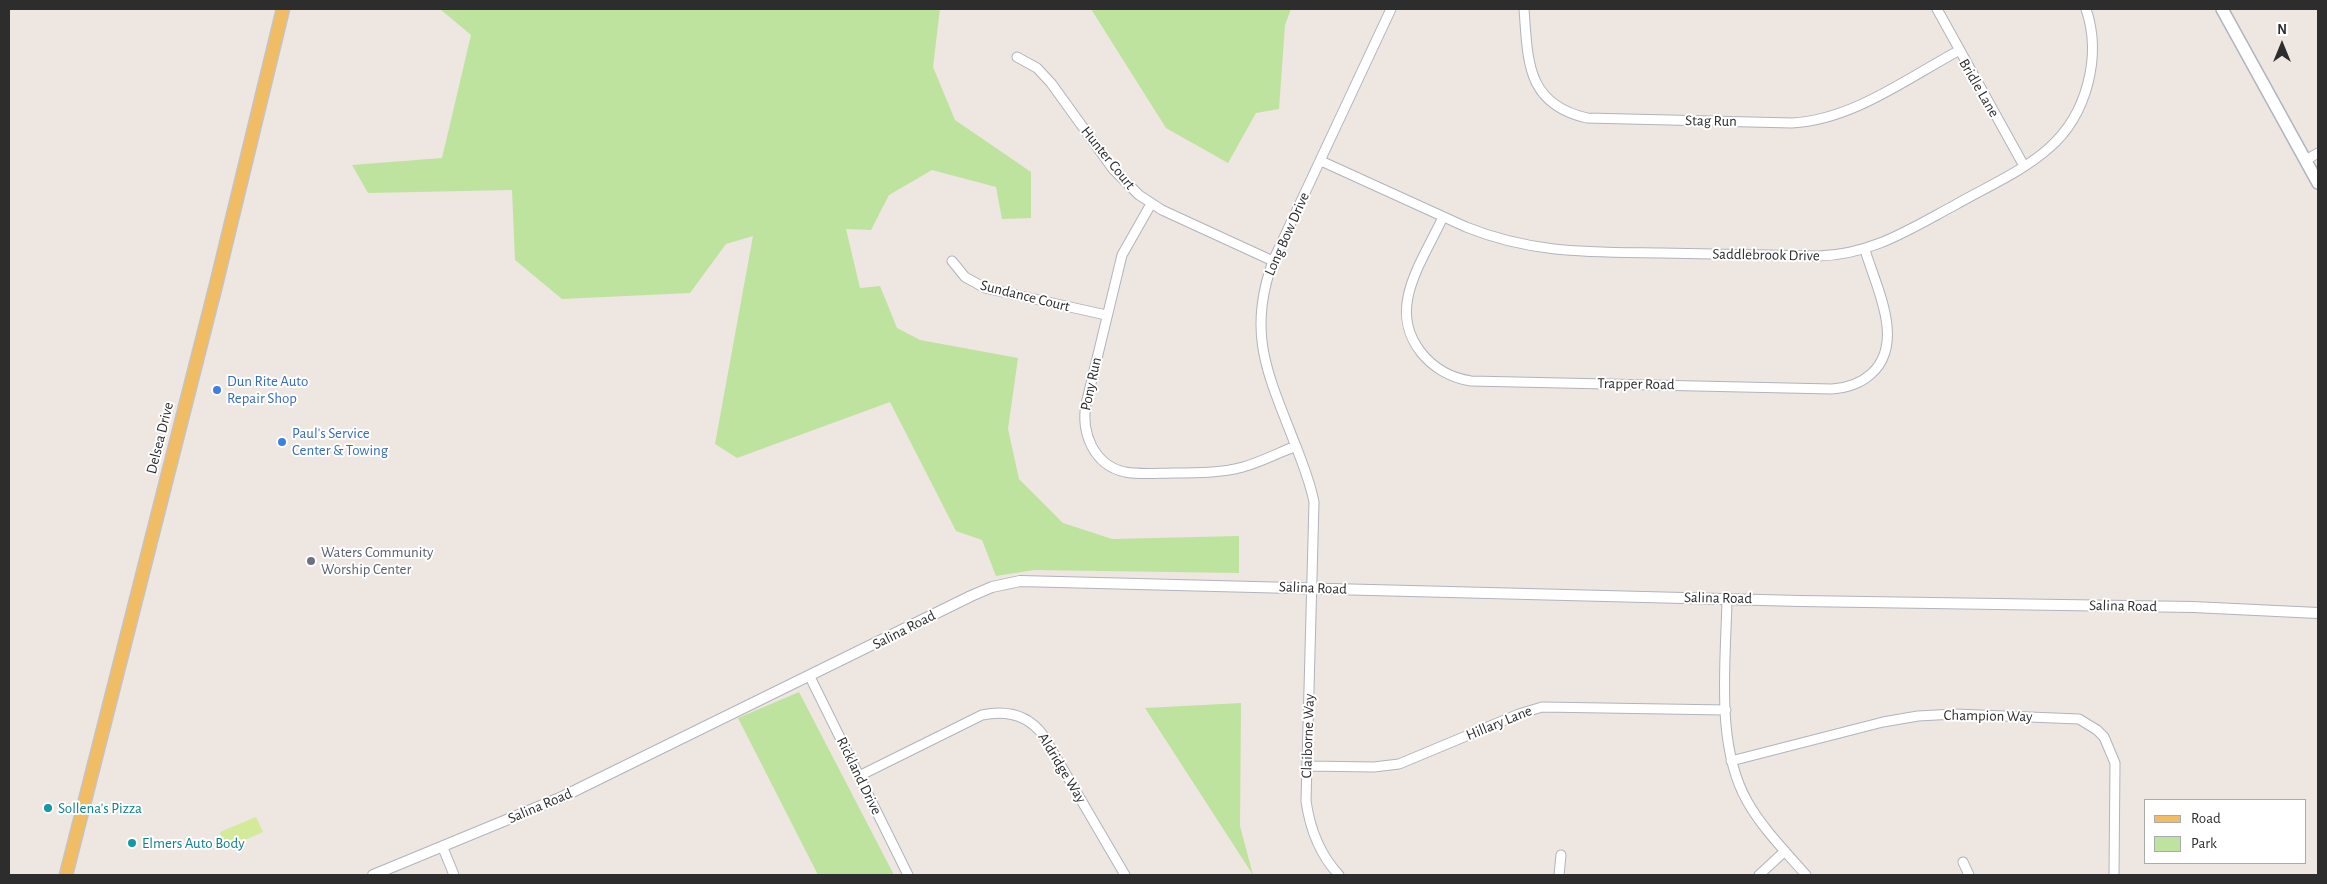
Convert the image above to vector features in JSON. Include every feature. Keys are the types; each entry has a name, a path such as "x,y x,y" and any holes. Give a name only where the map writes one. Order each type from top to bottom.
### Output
{"main road":[{"name":"Delsea Drive","path":"66,875 216,286 283,9"},
{"path":"2222,9 2318,183"}],"street":[{"name":"Long Bow Drive","path":"1312,588 1314,502 1307,475 1268,373 1261,347 1261,308 1273,261 1391,9"},
{"name":"Stag Run","path":"1524,9 1529,66 1536,83 1555,105 1565,111 1587,118 1792,123 1814,121 1839,115 1864,103 1958,51"},
{"name":"Bridle Lane","path":"1936,9 2024,166"},
{"name":"Saddlebrook Drive","path":"1321,160 1490,236 1556,250 1818,256 1865,250 1897,237 2024,166 2058,139 2081,104 2092,64 2092,36 2086,9"},
{"name":"Hunter Court","path":"1017,57 1037,68 1051,83 1113,169 1139,195 1151,204 1273,261"},
{"path":"2306,160 2318,153"},
{"name":"Pony Run","path":"1151,204 1122,255 1106,315 1086,404 1084,424 1094,451 1108,464 1125,472 1222,471 1243,467 1296,446"},
{"name":"Trapper Road","path":"1443,216 1409,291 1407,319 1417,348 1431,364 1453,377 1471,381 1832,389 1854,384 1869,376 1880,364 1887,348 1886,322 1865,250"},
{"name":"Sundance Court","path":"952,261 965,276 985,288 1106,315"},
{"name":"Salina Road","path":"373,875 443,848 562,797 810,677 971,596 1007,583 1034,580 1727,599 2193,607 2318,612"},
{"name":"Claiborne Way","path":"1312,588 1306,801 1310,825 1319,847 1340,875"},
{"path":"1727,599 1726,738 1731,761 1746,800 1784,851 1806,875"},
{"name":"Rickland Drive","path":"810,677 908,875"},
{"name":"Hillary Lane","path":"1307,766 1374,767 1400,764 1519,714 1542,707 1726,710"},
{"name":"Aldridge Way","path":"858,776 982,715 1004,713 1018,716 1035,726 1043,735 1125,875"},
{"name":"Champion Way","path":"1731,761 1908,717 1955,714 2079,719 2097,730 2104,737 2115,763 2114,875"},
{"path":"443,848 454,875"},
{"path":"1759,875 1784,851"},
{"path":"1559,875 1561,855"},
{"path":"1963,862 1969,875"}],"green space":[{"path":"440,9 940,9 933,67 955,120 1031,172 1031,218 1002,219 996,187 932,170 889,195 871,230 846,229 860,288 880,286 897,328 920,340 1018,358 1008,429 1019,479 1063,523 1112,539 1239,536 1239,573 1034,570 996,576 982,540 956,531 890,402 737,458 715,444 753,236 726,244 690,293 562,299 515,260 512,190 368,193 352,165 442,158 471,35"},
{"path":"1091,9 1291,9 1285,25 1279,109 1256,113 1228,163 1166,128"},
{"path":"799,692 894,875 818,875 738,718"},
{"path":"1241,703 1240,826 1253,875 1145,708"},
{"path":"256,817 263,832 226,848 220,832"}],"place":[{"name":"Dun Rite Auto Repair Shop","path":"217,390"},
{"name":"Paul's Service Center & Towing","path":"282,442"},
{"name":"Waters Community Worship Center","path":"311,561"},
{"name":"Sollena's Pizza","path":"48,808"},
{"name":"Elmers Auto Body","path":"132,843"}]}
